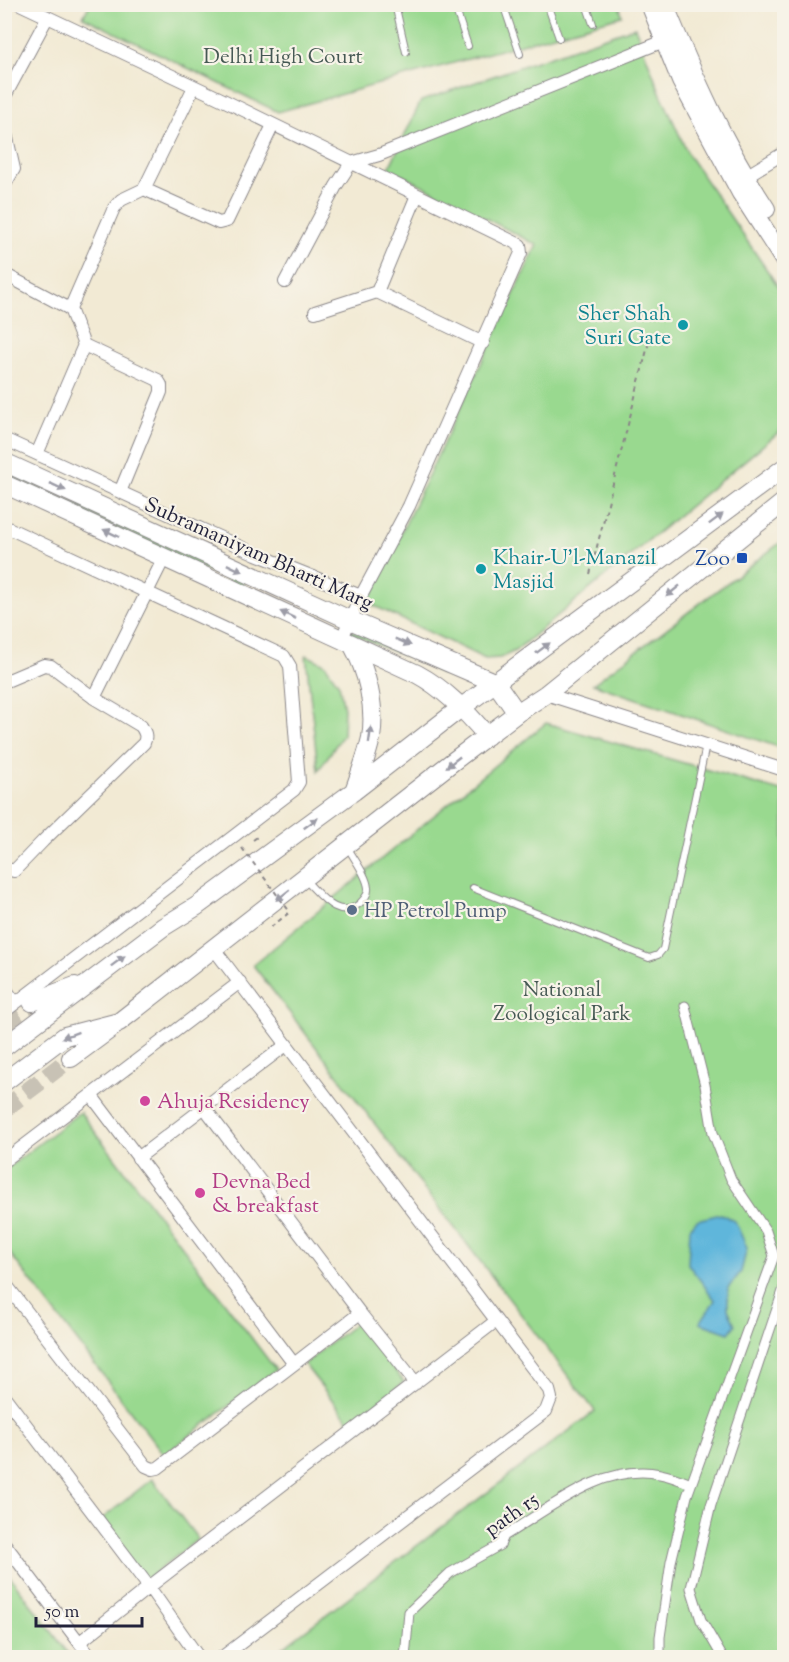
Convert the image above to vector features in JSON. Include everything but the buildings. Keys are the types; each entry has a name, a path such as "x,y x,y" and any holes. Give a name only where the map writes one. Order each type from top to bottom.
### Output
{"main road":[{"path":"650,4 681,81 741,193 784,260"},
{"path":"664,4 694,79 746,176 784,237"},
{"name":"Subramaniyam Bharti Marg","path":"4,462 350,620 496,683"},
{"path":"4,1047 163,927 197,906 354,791 462,707 784,468"},
{"name":"Subramaniyam Bharti Marg","path":"4,484 432,682 462,707 487,736"},
{"path":"71,1058 517,713 546,694 784,502"},
{"path":"346,642 364,667 372,714 371,738 354,791"},
{"path":"496,683 517,713"},
{"path":"25,1002 93,980"},
{"path":"4,1082 65,1036 119,1022"}],"street":[{"path":"20,4 520,245 521,253 483,343 409,506 350,620 346,642"},
{"path":"4,98 47,18"},
{"path":"285,282 336,186 351,163 379,155 664,41"},
{"path":"70,309 114,208 121,200 144,189 194,87"},
{"path":"4,125 14,166 4,186"},
{"path":"144,189 223,223 227,221 273,125"},
{"path":"746,176 784,153"},
{"path":"377,292 417,195"},
{"path":"4,274 70,309 84,345 158,380 161,385 161,392 120,492"},
{"path":"315,312 377,292 483,343"},
{"path":"37,454 84,345"},
{"path":"4,439 256,554 361,596"},
{"path":"4,526 284,656 288,660 291,678 298,786 25,1002 4,1012"},
{"path":"94,698 164,558"},
{"path":"4,682 48,665 94,698 141,726 146,738 144,743 14,872 4,868"},
{"path":"546,694 784,770"},
{"path":"214,949 549,1390 551,1398 546,1411 221,1658"},
{"path":"4,1161 240,982"},
{"path":"660,1658 660,1637 671,1562 692,1484 774,1256 766,1231 731,1179 713,1133 705,1085 685,1006"},
{"path":"138,1158 286,1045"},
{"path":"91,1095 294,1364"},
{"path":"204,1107 416,1383"},
{"path":"4,1282 146,1466 153,1469 158,1468 360,1313"},
{"path":"723,1658 701,1620 690,1588 711,1505 784,1288"},
{"path":"80,1642 496,1321"},
{"path":"4,1396 149,1587 199,1658"},
{"name":"path r5","path":"405,1658 409,1612 416,1605 450,1573 500,1545 504,1536 579,1488 622,1473 659,1473 692,1484"},
{"path":"4,1543 92,1658"}],"lane":[{"path":"395,4 406,52"},
{"path":"454,4 468,46"},
{"path":"503,4 520,54"},
{"path":"547,4 559,38"},
{"path":"586,4 593,24"},
{"path":"473,888 649,958 658,955 663,949 706,745"},
{"path":"304,878 338,909 347,910 361,902 366,896 368,887 346,845"},
{"path":"4,982 25,1002"}],"path":[{"path":"590,574 651,334"},
{"path":"242,848 290,912 271,927"}],"green space":[{"name":"Delhi High Court","path":"90,4 619,4 622,16 278,112 83,17"},
{"path":"635,27 660,92 689,156 784,295 784,428 515,651 500,658 485,659 368,603 537,245 389,168 421,101"},
{"path":"5,470 244,581 242,586 5,478"},
{"path":"784,540 784,749 593,684"},
{"path":"351,630 436,665 444,672 441,674 425,664 351,634"},
{"path":"306,655 325,664 339,684 344,708 343,735 318,771"},
{"name":"National Zoological Park","path":"546,723 784,792 784,1657 270,1657 595,1411 253,965"},
{"path":"80,1112 276,1370 164,1455 5,1247 5,1170"},
{"path":"357,1322 404,1382 351,1424 304,1364"},
{"path":"152,1479 198,1539 145,1581 98,1522"},
{"path":"5,1570 71,1657 5,1657"}],"water":[{"path":"721,1214 735,1221 747,1248 741,1272 728,1288 728,1309 735,1325 729,1333 700,1323 715,1300 688,1264 690,1228 697,1220"}],"tunnel":[{"path":"4,1023 32,1002"},
{"path":"4,1109 71,1058"}],"place":[{"name":"Sher Shah Suri Gate","path":"683,325"},
{"name":"Zoo","path":"742,558"},
{"name":"Khair-U’l-Manazil Masjid","path":"481,569"},
{"name":"HP Petrol Pump","path":"352,910"},
{"name":"Ahuja Residency","path":"145,1101"},
{"name":"Devna Bed & breakfast","path":"200,1193"}]}
